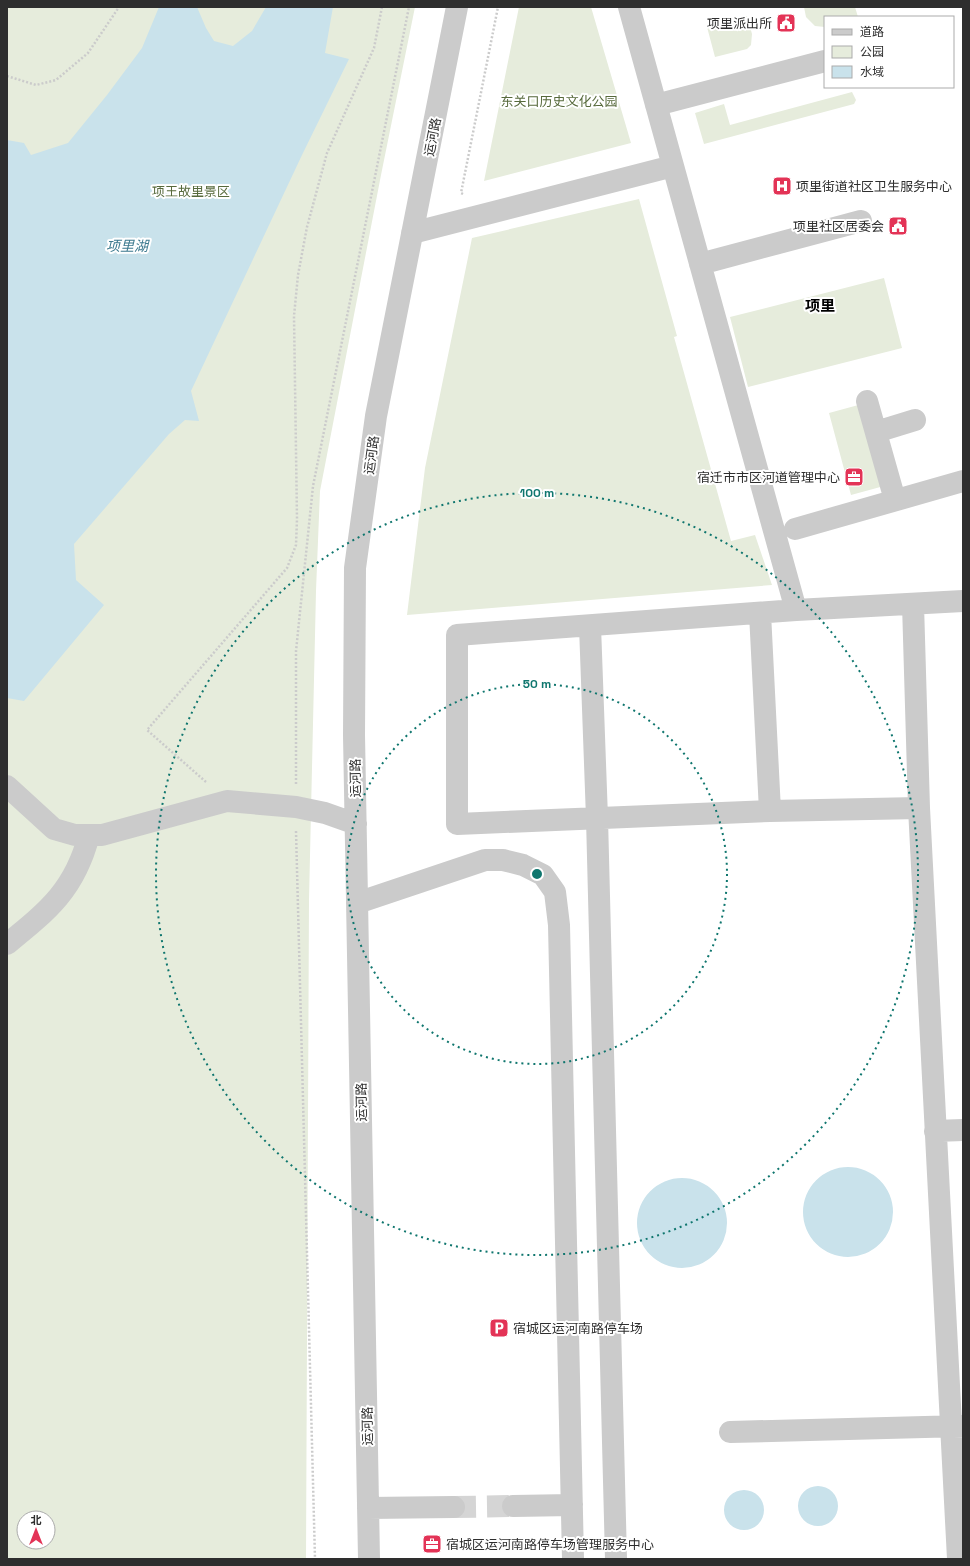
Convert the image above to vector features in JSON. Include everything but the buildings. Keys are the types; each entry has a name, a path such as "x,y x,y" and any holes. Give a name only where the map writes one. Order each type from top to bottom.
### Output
{"street":[{"name":"运河路","path":"369,1559 357,903 355,568 376,416 457,7"},
{"path":"629,7 796,610"},
{"path":"656,105 824,61"},
{"path":"412,233 673,166"},
{"path":"700,264 861,222"},
{"path":"867,401 895,500"},
{"path":"876,432 915,420"},
{"path":"795,529 963,481"},
{"path":"919,808 770,811 457,824 457,635 796,610 963,601"},
{"path":"913,604 919,808 935,1131 957,1426 958,1559"},
{"path":"760,613 770,811"},
{"path":"590,626 597,818 616,1559"},
{"path":"7,786 54,829 75,835 102,835 227,801 296,807 325,813 356,824"},
{"path":"7,944 42,915 62,894 76,872 89,835"},
{"path":"357,903 485,860 503,860 523,865 543,875 555,892 559,925 573,1559"},
{"path":"935,1131 963,1130"},
{"path":"730,1432 957,1426"},
{"path":"513,1506 572,1505"},
{"path":"368,1508 454,1506"}],"path":[{"path":"7,76 36,85 56,80 88,53 119,7"},
{"path":"227,801 147,730 287,568 296,545 297,519 294,316 298,275 307,227 327,154 374,48 382,7"},
{"path":"315,1559 296,856 296,651 313,486 409,7"},
{"path":"465,196 461,193 498,7"}],"green space":[{"name":"项王故里景区","path":"7,7 415,7 320,491 316,591 309,900 306,1559 7,1559"},
{"name":"东关口历史文化公园","path":"519,7 591,7 631,143 484,181"},
{"path":"804,7 855,7 858,16 824,16 824,27 815,26 806,17"},
{"path":"747,16 752,34 751,45 747,49 715,57 707,27"},
{"path":"852,92 856,100 854,104 704,144 695,113 724,104 730,125"},
{"path":"639,199 677,336 674,337 731,541 755,535 772,585 407,615 425,468 472,238"},
{"path":"884,278 902,348 748,387 730,317"},
{"path":"862,404 884,486 851,495 829,413"}],"water":[{"name":"项里湖","path":"159,7 197,7 206,28 214,41 233,46 252,31 266,7 333,7 325,53 349,59 191,391 199,421 185,420 169,434 74,544 76,580 104,605 24,701 7,698 7,140 24,143 31,155 68,143 107,95 142,48"},
{"path":"848,1167 865,1170 880,1180 890,1195 893,1212 890,1229 880,1244 865,1254 848,1257 831,1254 816,1244 806,1229 803,1212 806,1195 816,1180 831,1170"},
{"path":"682,1178 699,1181 714,1191 724,1206 727,1223 724,1240 714,1255 699,1265 682,1268 665,1265 650,1255 640,1240 637,1223 640,1206 650,1191 665,1181"},
{"path":"818,1486 826,1488 832,1492 836,1498 838,1506 836,1514 832,1520 826,1524 818,1526 810,1524 804,1520 800,1514 798,1506 800,1498 804,1492 810,1488"},
{"path":"744,1490 752,1492 758,1496 762,1502 764,1510 762,1518 758,1524 752,1528 744,1530 736,1528 730,1524 726,1518 724,1510 726,1502 730,1496 736,1492"}],"tunnel":[{"path":"454,1507 513,1506"}],"place":[{"name":"项里派出所","path":"786,23"},
{"name":"项里街道社区卫生服务中心","path":"782,186"},
{"name":"项里社区居委会","path":"898,226"},
{"name":"宿迁市市区河道管理中心","path":"854,477"},
{"name":"宿城区运河南路停车场","path":"499,1328"},
{"name":"宿城区运河南路停车场管理服务中心","path":"432,1544"}],"district":[{"name":"项里","path":"820,306"}]}
